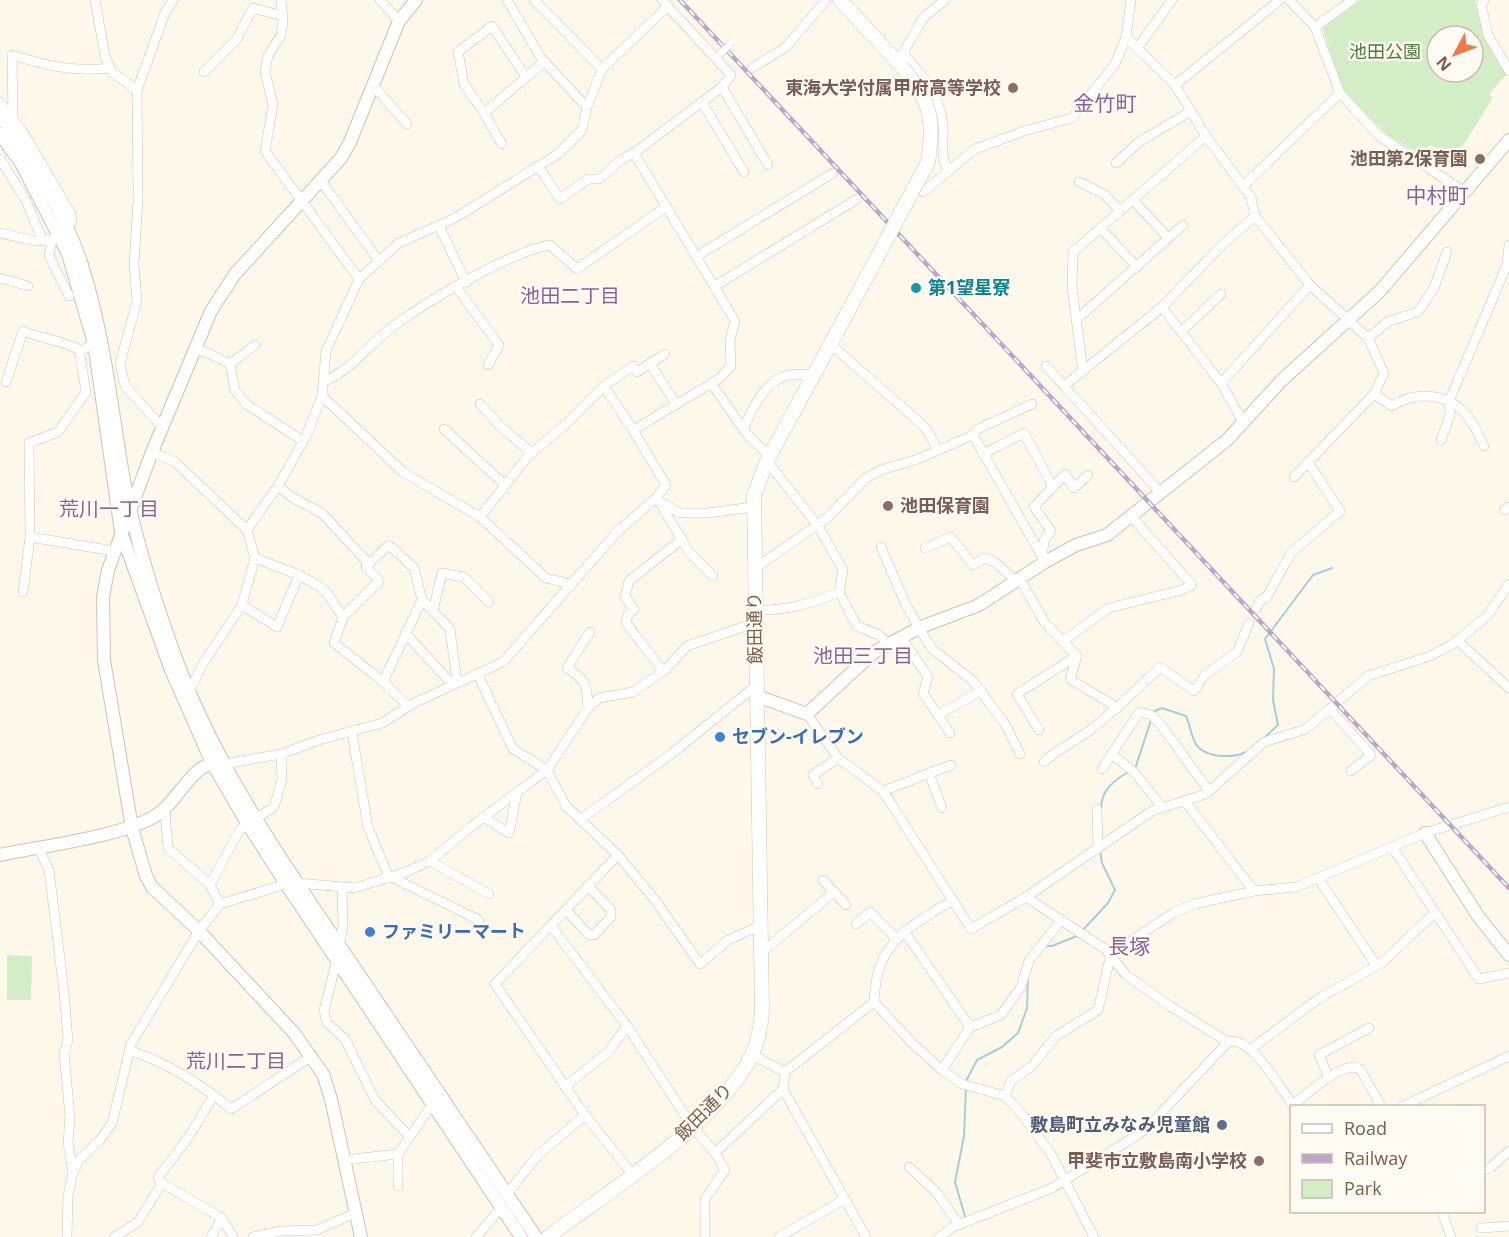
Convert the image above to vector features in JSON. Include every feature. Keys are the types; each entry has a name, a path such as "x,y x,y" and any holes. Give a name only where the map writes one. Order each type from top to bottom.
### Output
{"main road":[{"name":"飯田通り","path":"548,1237 692,1126 737,1078 752,1055 761,1029 753,507 758,480 928,162 932,141 930,112 917,84 900,61 840,0"}],"street":[{"path":"95,0 105,56 110,68 137,90"},
{"path":"173,0 165,13 137,90 138,200 134,264 137,301 114,367 121,465 146,570 218,763"},
{"path":"281,0 283,16 280,35 268,56 265,71 273,105 265,151 359,279"},
{"path":"380,0 399,21"},
{"path":"361,1237 331,1099 323,1074 294,1033 199,931 152,887 146,876 132,828 104,660 103,597 121,532 211,311 235,274 341,158 350,142 399,21 416,0"},
{"path":"507,0 544,62 587,107"},
{"path":"534,0 602,69"},
{"path":"752,68 786,46 826,0"},
{"path":"945,0 924,17 900,61 926,80 939,104 944,139 942,159 948,171"},
{"path":"923,192 975,149 1024,131 1072,118 1115,64 1126,37 1131,0"},
{"path":"1138,47 1172,0"},
{"path":"1174,85 1280,0"},
{"path":"1289,0 1316,27 1340,93 1379,136 1465,192"},
{"path":"1316,27 1352,0"},
{"path":"1484,0 1481,4 1488,36 1509,71"},
{"path":"247,530 278,486 303,441 322,396 326,351 359,279 399,243 439,226 489,198 538,166 558,154 582,130 587,107 602,69 665,3 731,75 722,87 634,153 621,160 599,178 588,179 560,199 538,166"},
{"path":"204,72 236,40 253,8 283,16"},
{"path":"502,144 464,84 458,52 492,26 526,77"},
{"path":"1126,37 1174,85 1206,136 1251,197 1255,216 1310,285 1368,338 1384,374 1374,394 1294,477"},
{"path":"718,55 732,42"},
{"path":"13,119 12,55 54,68 84,71 110,68"},
{"path":"484,113 544,62"},
{"path":"373,85 407,124"},
{"path":"722,87 768,165"},
{"path":"1243,186 1340,93"},
{"path":"702,102 744,172"},
{"path":"0,108 13,105"},
{"path":"0,108 13,119 44,164 70,214 72,221 56,236 50,256 69,296"},
{"path":"0,108 26,161 56,236 68,254 94,343 121,532 171,670 218,763 251,821 337,959 521,1237"},
{"path":"1116,163 1139,142 1191,111"},
{"path":"0,134 26,161"},
{"path":"1083,371 1072,288 1073,252 1206,136"},
{"path":"807,714 858,666 888,643 921,627 979,605 1043,562 1076,545 1107,534 1244,424 1282,380 1380,291 1509,140"},
{"path":"633,430 719,379 731,366 730,341 735,321 634,153"},
{"path":"0,159 25,199 81,262 114,367 125,386 162,427"},
{"path":"697,256 832,173"},
{"path":"321,181 379,261"},
{"path":"1079,182 1104,194 1120,211"},
{"path":"715,286 857,199"},
{"path":"1133,200 1168,238"},
{"path":"323,382 341,375 394,326 466,282 533,248 550,244 577,268 667,206"},
{"path":"1064,386 1162,307 1222,245 1255,216"},
{"path":"1076,320 1183,225"},
{"path":"439,226 466,282"},
{"path":"1101,229 1137,267"},
{"path":"0,233 56,236"},
{"path":"1442,440 1450,415 1449,401 1508,265 1509,245"},
{"path":"1368,338 1389,321 1418,312 1427,302 1447,252"},
{"path":"0,278 28,286"},
{"path":"1221,383 1310,285"},
{"path":"456,288 499,345 488,365"},
{"path":"1181,332 1221,294"},
{"path":"1162,307 1221,383 1244,424"},
{"path":"6,382 23,331 39,338 73,345 81,351 86,392 58,432 29,443 30,537 23,592"},
{"path":"81,351 94,343"},
{"path":"830,344 917,420 927,430 938,450"},
{"path":"230,364 255,345"},
{"path":"195,350 206,352 230,364"},
{"path":"480,517 532,453 565,425 604,386 633,366 637,372 665,354"},
{"path":"230,364 236,390 246,404 303,441"},
{"path":"650,364 676,404"},
{"path":"1046,366 1160,492"},
{"path":"743,429 760,397 782,376 790,372 813,376"},
{"path":"711,383 743,429 818,526 843,570 839,592 857,626 879,635 888,643"},
{"path":"0,855 132,828 165,810 198,768 281,754 319,740 352,733 382,723 408,706 503,662 618,531 657,500 666,485 604,386"},
{"path":"1374,394 1392,406 1403,399 1428,395 1449,401 1470,418 1484,446"},
{"path":"322,396 403,472 480,517 546,578 570,584"},
{"path":"480,404 501,427 532,453"},
{"path":"754,569 818,526 866,478 881,470 918,459 973,435 978,429 1032,404"},
{"path":"444,429 505,485"},
{"path":"983,454 1024,433 1053,487"},
{"path":"973,435 1043,562"},
{"path":"152,452 175,462 247,530 255,558 242,605 202,665 190,691"},
{"path":"1256,608 1266,598 1291,553 1340,511 1308,462"},
{"path":"1043,562 1044,540 1051,531 1034,507 1065,474 1074,488 1088,475"},
{"path":"278,486 293,498 322,513 369,564"},
{"path":"657,500 680,513 708,513 753,507"},
{"path":"657,500 689,552 713,576"},
{"path":"1063,641 1109,608 1182,591 1192,585 1131,516"},
{"path":"30,537 114,551"},
{"path":"925,548 951,537 972,565 985,558 995,562 1018,580 1045,622 1077,656"},
{"path":"663,671 626,623 628,615 634,609 625,597 629,580 682,539"},
{"path":"408,706 383,682 334,643 343,617 379,581 366,566 389,545 414,568 422,600 450,629 455,683"},
{"path":"881,547 906,605 921,627 925,638 938,655 965,673 981,691 1005,724 1020,754"},
{"path":"255,558 299,575 327,593 343,617"},
{"path":"433,611 442,573 464,577 489,602"},
{"path":"242,605 277,627 299,575"},
{"path":"581,819 757,690 807,714 838,758 883,791 971,929 1026,897 1162,807 1196,799 1209,791 1264,742 1306,729 1368,676 1430,656 1457,640 1488,615 1509,584"},
{"path":"67,1237 68,1195 73,1173 79,1160 100,1140 111,1123 129,1050 199,931 220,904 292,884 355,888 390,878 430,861 483,817 547,770 588,708 599,698 633,692 663,671 687,646 754,616 813,603 839,592"},
{"path":"383,682 422,600"},
{"path":"1044,762 1056,750 1080,738 1118,708 1160,667 1194,690 1205,675 1238,652 1249,623"},
{"path":"588,708 587,687 583,679 567,668 590,632"},
{"path":"405,633 455,683"},
{"path":"901,637 927,677 923,693 950,733"},
{"path":"1457,640 1509,688"},
{"path":"1077,656 1070,679 1118,708"},
{"path":"1039,730 1017,694 1077,656"},
{"path":"478,675 513,749 547,770 559,796 618,855 656,900 700,964 728,940 760,926"},
{"path":"938,715 981,691"},
{"path":"1330,709 1371,755 1351,771"},
{"path":"1102,769 1136,717 1140,712 1146,713 1161,725 1209,791"},
{"path":"352,733 368,827 390,878 479,920"},
{"path":"210,885 239,831 274,807 282,779 281,754"},
{"path":"1112,754 1134,772 1162,807"},
{"path":"818,784 813,775 838,758"},
{"path":"883,791 951,765"},
{"path":"929,773 942,808"},
{"path":"483,817 509,833 517,793"},
{"path":"1184,800 1254,891"},
{"path":"1005,1096 1011,1082 1032,1066 1056,1036 1098,1010 1111,954 1173,913 1194,904 1254,891 1296,887 1425,833 1509,807"},
{"path":"1097,809 1098,849"},
{"path":"165,810 168,848 210,885 220,904"},
{"path":"1425,833 1478,916 1509,955"},
{"path":"1392,847 1479,979 1509,973"},
{"path":"34,848 49,870 64,992 68,1041 64,1053 70,1117 68,1143 73,1173"},
{"path":"618,855 495,984 585,1115 632,1174"},
{"path":"430,861 489,894"},
{"path":"1318,878 1376,965"},
{"path":"823,880 846,905"},
{"path":"292,884 339,945 536,1237"},
{"path":"566,910 589,935 594,935 612,916 611,910 588,886"},
{"path":"339,945 343,926 342,888"},
{"path":"761,953 834,891"},
{"path":"1026,897 1111,954 1126,975 1170,1006 1228,1042 1241,1041 1251,1049 1293,1104 1343,1068 1355,1066 1360,1069 1380,1105"},
{"path":"954,901 944,904 904,931 888,948 876,976 874,1002 911,1042 942,1070 962,1084 1005,1096 1051,1154 1094,1237"},
{"path":"856,924 870,912 896,938"},
{"path":"1251,1049 1318,999 1398,950 1434,913"},
{"path":"942,1070 970,1027 1001,1015 1021,987 1029,961 1062,919"},
{"path":"551,926 627,1026 692,1126 715,1153 725,1170 705,1199 705,1237"},
{"path":"904,931 970,1027"},
{"path":"337,959 324,1010 327,1023 345,1039 375,1100 409,1136"},
{"path":"866,1237 783,1089 784,1072 874,1002"},
{"path":"566,1087 609,1051 627,1026"},
{"path":"1329,1078 1319,1055 1369,1028"},
{"path":"939,1237 959,1224 1052,1188 1146,1129 1228,1042"},
{"path":"129,1050 161,1060 231,1109 312,1056"},
{"path":"752,1055 784,1072"},
{"path":"1407,1105 1509,1056"},
{"path":"715,1153 783,1089"},
{"path":"214,1095 188,1138 158,1178 162,1183 222,1218 232,1237"},
{"path":"399,1186 398,1154 433,1103"},
{"path":"507,1194 537,1156 585,1115"},
{"path":"1485,1170 1509,1151"},
{"path":"344,1160 398,1154"},
{"path":"909,1167 936,1192 959,1224"},
{"path":"114,1237 138,1222 162,1183"},
{"path":"779,1237 845,1199"},
{"path":"476,1237 502,1207"},
{"path":"253,1237 280,1231 317,1234 355,1213"},
{"path":"1442,1213 1452,1237"},
{"path":"211,1237 222,1218"},
{"path":"1481,1228 1509,1226"}],"green space":[{"name":"池田公園","path":"1360,0 1477,0 1475,2 1482,24 1425,24 1425,84 1485,84 1485,36 1508,73 1489,94 1493,98 1457,155 1429,145 1422,156 1386,134 1343,91 1322,27 1343,9"},
{"path":"7,955 32,956 31,1000 7,1000"}],"waterway":[{"path":"1265,737 1278,725 1273,700 1274,669 1265,639 1313,575 1332,568"},
{"path":"1153,712 1162,708 1186,716 1194,741 1199,748 1209,754 1222,756 1246,752"},
{"path":"1135,769 1151,720"},
{"path":"1101,809 1106,791 1130,771"},
{"path":"1081,932 1108,903 1115,890 1102,863 1100,851"},
{"path":"1046,946 1052,946 1077,936"},
{"path":"966,1081 977,1060 1002,1047 1018,1033 1027,1008 1028,978"},
{"path":"966,1087 964,1136 955,1182 966,1220"}],"railway":[{"path":"680,0 1509,888"}],"place":[{"name":"東海大学付属甲府高等学校","path":"1013,88"},
{"name":"池田第2保育園","path":"1480,159"},
{"name":"第1望星寮","path":"916,288"},
{"name":"池田保育園","path":"888,506"},
{"name":"セブン-イレブン","path":"720,737"},
{"name":"ファミリーマート","path":"370,932"},
{"name":"敷島町立みなみ児童館","path":"1222,1125"},
{"name":"甲斐市立敷島南小学校","path":"1259,1161"}],"district":[{"name":"金竹町","path":"1105,104"},
{"name":"中村町","path":"1437,196"},
{"name":"池田二丁目","path":"570,296"},
{"name":"荒川一丁目","path":"109,509"},
{"name":"池田三丁目","path":"863,656"},
{"name":"長塚","path":"1129,947"},
{"name":"荒川二丁目","path":"236,1061"}]}
